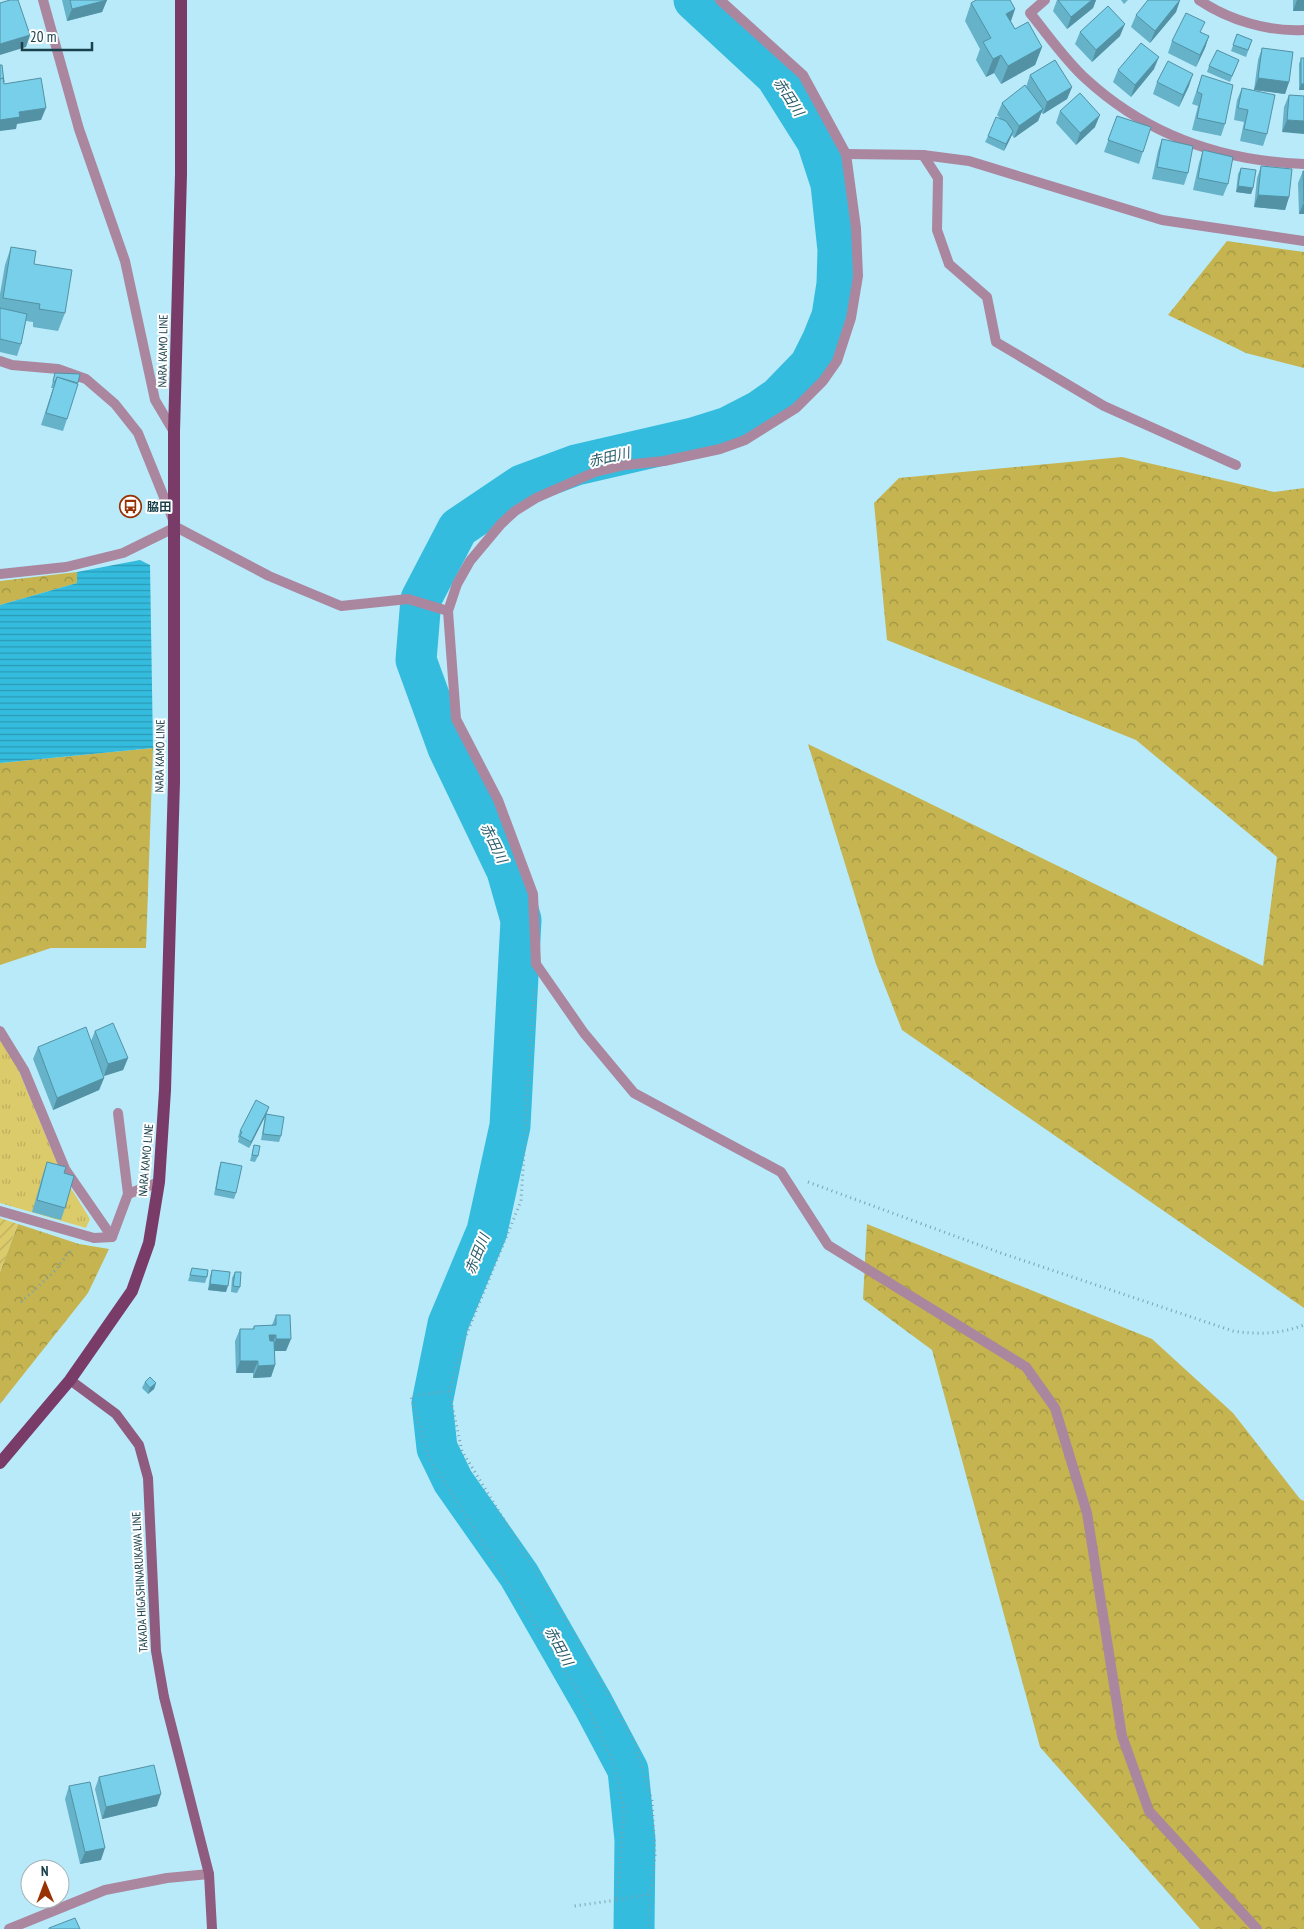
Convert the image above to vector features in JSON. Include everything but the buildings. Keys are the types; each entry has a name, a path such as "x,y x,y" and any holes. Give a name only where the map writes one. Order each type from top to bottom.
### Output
{"main road":[{"name":"NARA KAMO LINE","path":"0,1463 70,1380 132,1291 149,1243 159,1182 165,1090 174,792 176,528 174,432 181,174 181,0"},
{"name":"TAKADA HIGASHINARUKAWA LINE","path":"70,1380 116,1414 139,1445 148,1478 156,1651 164,1698 209,1874 212,1929"}],"street":[{"path":"43,0 79,129 125,261 155,400 174,432"},
{"path":"720,0 803,76 846,154 856,228 858,276 844,341 837,361 824,381 796,408 745,440 720,449 664,461 625,465 596,472 536,498 515,511 501,524 470,561 456,584 448,610 456,719 498,800 533,894 536,964 584,1033 634,1093 781,1172 828,1245 1026,1367 1055,1408 1087,1513 1122,1736 1149,1811 1257,1929"},
{"path":"1045,0 1030,13 1065,57 1086,79 1133,116 1187,142 1215,152 1252,160 1304,164"},
{"path":"1199,0 1227,15 1249,23 1273,28 1304,30"},
{"path":"846,154 923,155 969,161 1162,220 1304,241"},
{"path":"923,155 938,178 937,230 949,264 987,297 996,342 1104,406 1236,465"},
{"path":"0,361 12,365 58,369 86,379 115,404 138,433 176,528 269,576 341,606 408,598 448,610"},
{"path":"0,574 66,567 123,553 176,528"},
{"path":"0,1031 24,1070 66,1169 112,1236"},
{"path":"112,1236 128,1194 118,1113"},
{"path":"128,1194 159,1182"},
{"path":"0,1210 94,1238 112,1236"},
{"path":"10,1929 105,1890 167,1878 209,1874"}],"path":[{"path":"536,964 521,1201 465,1338 449,1391 462,1451 577,1639 635,1744 652,1801 655,1854 649,1894 649,1929"},
{"path":"781,1172 1002,1253 1233,1331 1251,1334 1277,1333 1304,1325"},
{"path":"21,1302 53,1273 84,1235"},
{"path":"449,1391 411,1396 428,1458 586,1704 616,1768 624,1811 618,1899"},
{"path":"574,1906 649,1894"}],"green space":[{"path":"1227,241 1304,252 1304,368 1246,353 1168,315"},
{"path":"1122,457 1274,492 1304,488 1304,1308 902,1030 876,964 808,744 1263,966 1277,857 1136,740 887,640 874,503 899,478"},
{"path":"77,572 77,583 0,605 0,581"},
{"path":"153,748 146,948 51,948 0,965 0,763"},
{"path":"0,1038 18,1069 61,1172 90,1219 86,1228 0,1203"},
{"path":"0,1218 18,1224 0,1272"},
{"path":"18,1224 79,1244 109,1249 88,1293 0,1404 0,1272"},
{"path":"867,1224 1152,1339 1233,1413 1300,1499 1304,1501 1304,1929 1200,1929 1040,1747 932,1350 863,1299"}],"water":[{"path":"140,560 150,565 153,748 0,763 0,605 77,583 77,572"}],"waterway":[{"name":"赤田川","path":"634,1929 635,1840 628,1770 593,1704 519,1575 453,1481 437,1448 432,1403 448,1324 487,1231 510,1126 521,920 507,871 448,748 416,660 421,599 458,528 522,485 576,465 693,438 728,427 759,411 779,397 810,365 822,341 832,316 837,284 838,250 831,184 817,141 776,76 694,0"}],"place":[{"name":"脇田","path":"131,507"}]}
